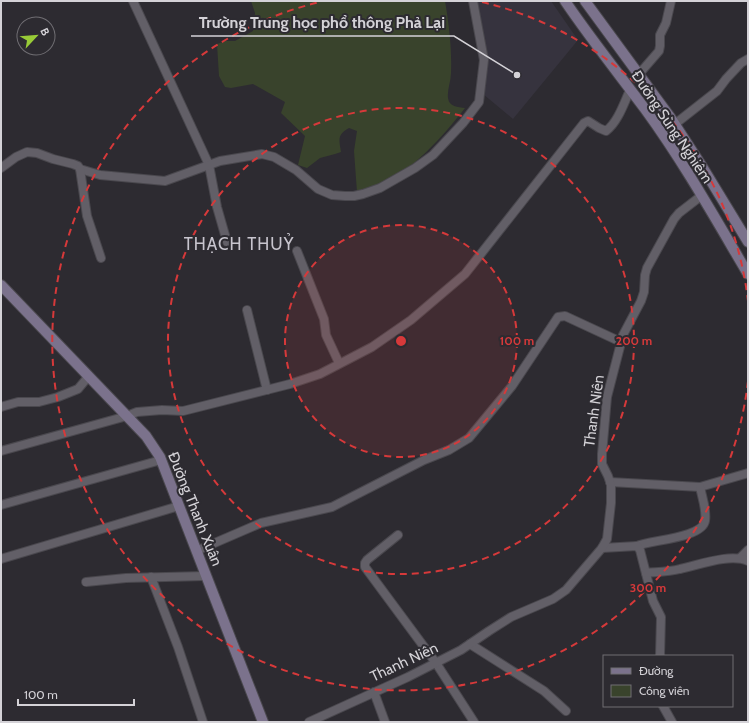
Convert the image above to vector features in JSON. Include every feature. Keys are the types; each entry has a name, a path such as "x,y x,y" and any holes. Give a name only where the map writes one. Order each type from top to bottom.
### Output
{"street":[{"path":"133,1 209,165 217,207 227,242"},
{"path":"1,168 16,156 27,152 37,153 74,164 80,169 100,175 165,181 220,161 262,154 274,157 296,170 318,189 332,195 345,196 363,194 380,188 434,155 451,137 479,102 484,60 473,1"},
{"name":"Đường Sùng Nghiêm","path":"565,1 583,28 662,133 748,274"},
{"name":"Đường Sùng Nghiêm","path":"585,1 675,124 748,242"},
{"path":"638,74 658,51 660,46 660,35 666,23 671,1"},
{"path":"675,124 717,91 726,78 741,63 748,59"},
{"path":"1,451 137,412 156,410 183,411 290,384 320,374 372,347 411,320 465,274 584,122 588,121 606,131 616,119 630,90"},
{"path":"80,169 87,216 101,258"},
{"name":"Thanh Niên","path":"309,722 436,663 461,650 488,630 511,617 553,599 566,590 602,548 606,539 611,503 610,482 602,464 607,397 623,334 638,307 644,292 647,268 669,227 679,213 701,196"},
{"path":"297,252 324,319 326,335 339,363"},
{"name":"Đường Thanh Xuân","path":"1,285 146,436 161,460 263,722"},
{"path":"247,310 267,390"},
{"path":"196,551 261,523 332,507 424,460 449,450 468,438 512,386 558,317 565,316 621,342"},
{"path":"1,407 18,402 39,402 58,397 78,389 88,377"},
{"path":"1,505 161,460"},
{"path":"610,482 700,487 748,473"},
{"path":"602,548 637,546 677,538 694,532 702,527 706,522 705,506 700,487"},
{"path":"1,559 179,506"},
{"path":"398,535 367,560 365,567 436,663 474,722"},
{"path":"637,546 640,550 653,601 660,617 660,655"},
{"path":"646,573 679,570 706,562 744,559 748,550"},
{"path":"86,582 151,577 205,576"},
{"path":"151,577 178,647 203,722"},
{"path":"470,644 544,691 566,711"},
{"path":"374,692 385,722"},
{"path":"664,707 672,722"}],"shaded area":[{"path":"477,1 551,1 578,40 513,119 483,94"}],"green space":[{"path":"251,1 445,1 451,55 451,76 448,98 452,105 465,108 426,153 402,173 377,186 357,192 354,151 357,131 349,128 342,133 340,138 341,152 320,158 307,168 298,165 305,136 281,113 285,102 253,84 231,88 225,87 219,76 217,44 225,41 235,41 253,31 255,13"}],"place":[{"name":"Trường Trung học phổ thông Phả Lại","path":"517,75"}],"district":[{"name":"THẠCH THUỶ","path":"239,244"}]}
